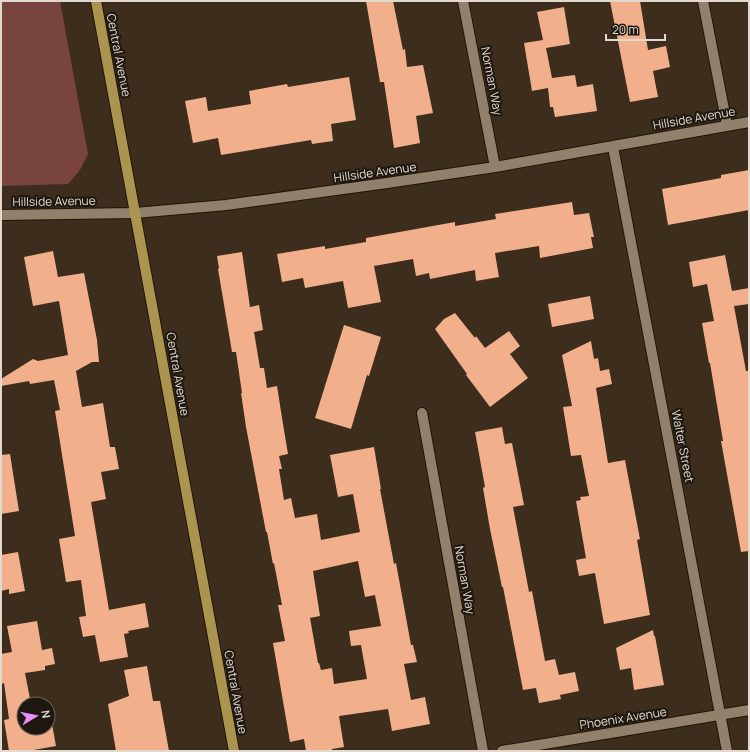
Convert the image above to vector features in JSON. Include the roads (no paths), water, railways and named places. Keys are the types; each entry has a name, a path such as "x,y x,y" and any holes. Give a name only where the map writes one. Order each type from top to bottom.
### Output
{"main road":[{"name":"Central Avenue","path":"96,1 234,751"}],"street":[{"name":"Norman Way","path":"463,1 495,166"},
{"path":"703,1 727,125"},
{"name":"Hillside Avenue","path":"1,215 135,213 226,205 386,184 613,147 749,122"},
{"name":"Walter Street","path":"613,147 727,751"},
{"name":"Norman Way","path":"422,414 482,751"},
{"name":"Phoenix Avenue","path":"502,751 749,710"}]}
